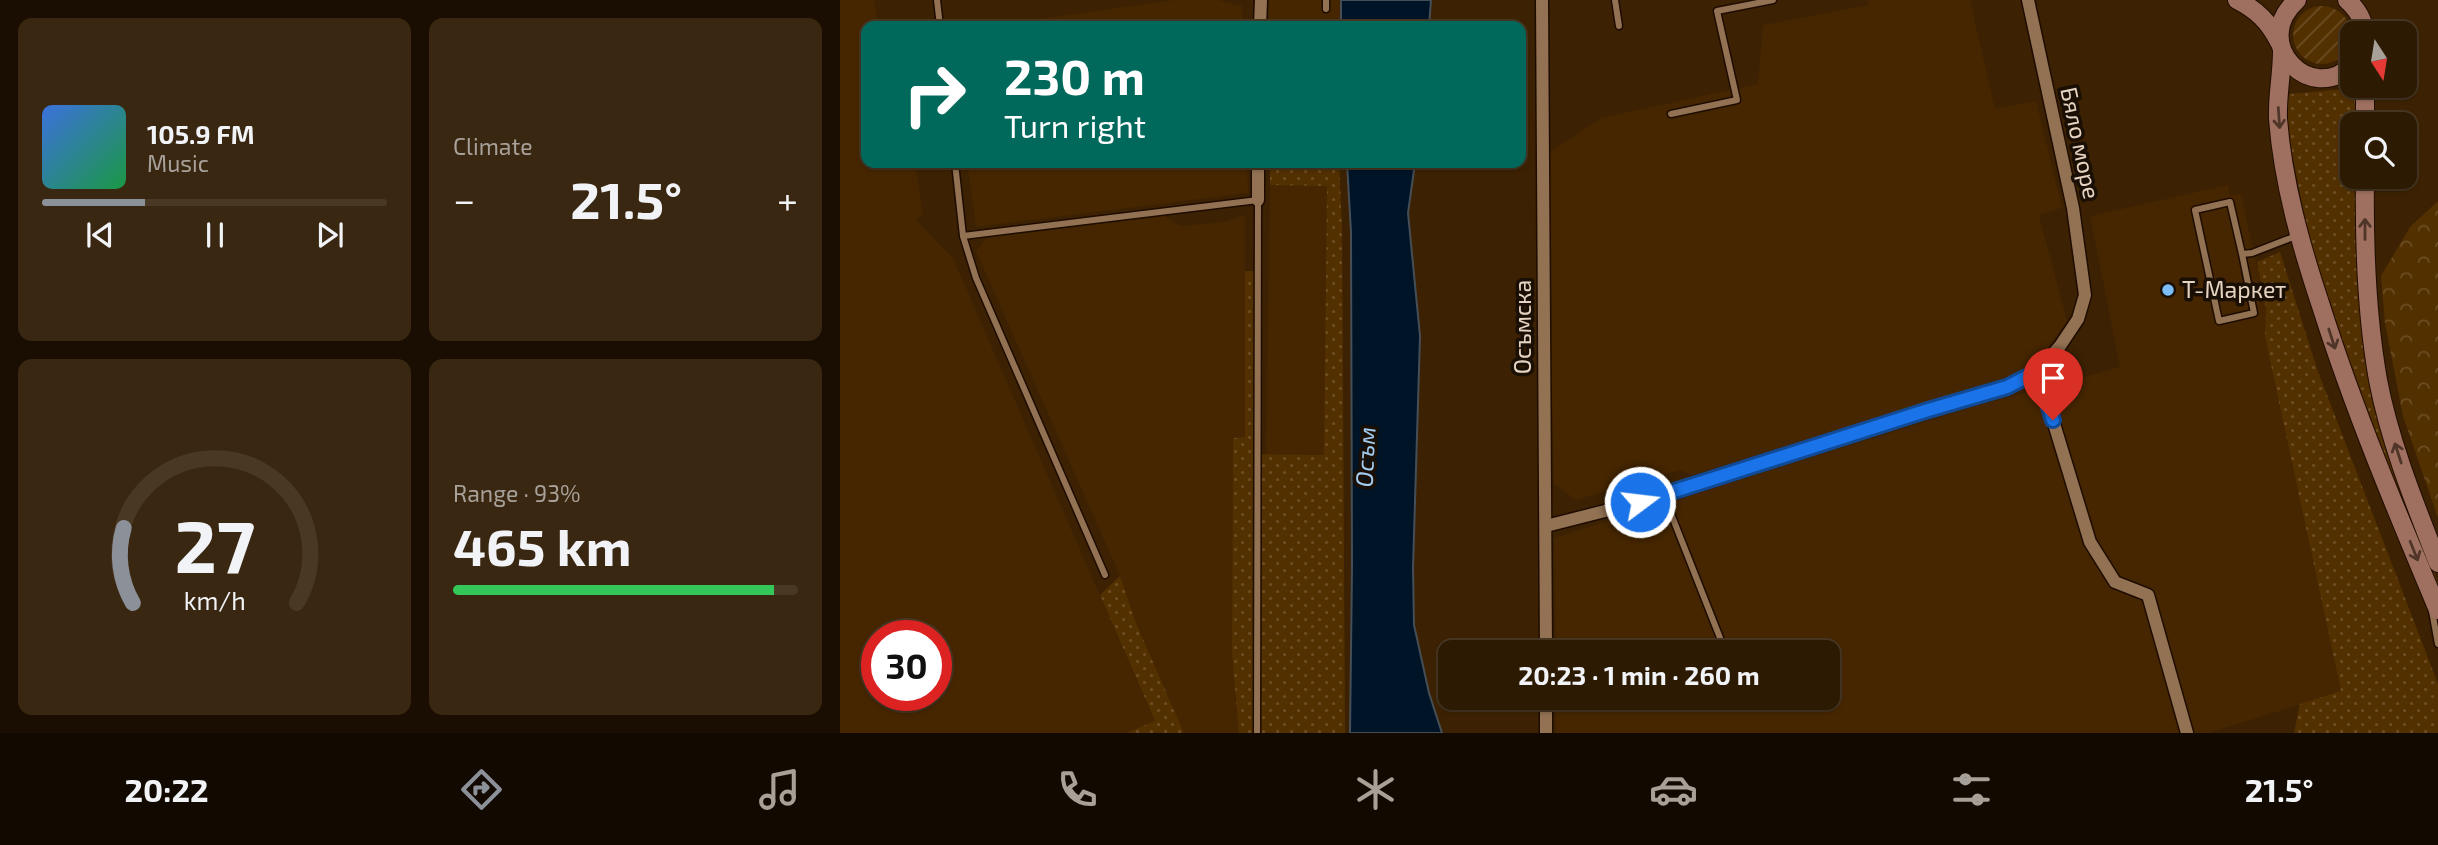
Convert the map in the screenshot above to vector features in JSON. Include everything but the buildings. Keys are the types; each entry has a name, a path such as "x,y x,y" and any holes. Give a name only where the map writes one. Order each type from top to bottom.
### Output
{"street":[{"path":"1260,21 1261,0"},
{"name":"Осъмска","path":"1542,0 1546,640"},
{"name":"Бяло море","path":"2028,0 2073,208 2085,295 2078,318 2060,346 2038,371"},
{"path":"2237,0 2261,15 2271,26 2288,62 2298,71 2323,78 2340,73"},
{"path":"2275,0 2282,74 2278,95 2278,120 2298,236 2359,418 2438,610"},
{"path":"2280,42 2282,19 2288,8 2297,0"},
{"path":"2347,0 2357,9 2363,21"},
{"path":"2366,21 2368,0"},
{"path":"1258,168 1258,200"},
{"path":"2365,189 2364,259 2378,380 2405,475 2438,564"},
{"path":"1546,526 1664,496 2007,387 2038,371 2090,542 2115,582 2148,595 2187,733"},
{"path":"1546,710 1546,733"}],"lane":[{"path":"937,0 939,21"},
{"path":"1326,0 1326,9"},
{"path":"1615,0 1619,26"},
{"path":"1671,114 1737,100 1714,0"},
{"path":"1717,11 1773,0"},
{"path":"956,168 963,236 976,278 1105,575"},
{"path":"963,236 1258,200 1257,733"},
{"path":"2230,202 2242,254 2254,313 2219,321 2195,210 2230,202"},
{"path":"2242,254 2252,253 2298,236"},
{"path":"1664,496 1721,640"},
{"path":"2426,582 2438,644"}],"shaded area":[{"path":"840,0 874,0 877,21 861,21 861,168 916,168 923,214 916,220 953,258 1155,722 1126,733 840,733"},
{"path":"1174,0 1218,0 1242,6 1243,21 1025,21"},
{"path":"1269,0 1341,0 1341,21 1269,21"},
{"path":"1867,0 1970,0 1995,109 2036,101 2062,208 2039,215 2067,321 2032,369 1692,475 1680,470 1576,500 1554,484 1548,206 1550,152 1601,118 1758,84 1763,25 1868,5"},
{"path":"968,168 1247,168 1248,193 976,227"},
{"path":"1270,185 1327,185 1324,455 1266,454"},
{"path":"2228,185 2230,196 2241,194 2266,308 2265,338 2341,692 2208,733 1556,733 1556,710 1840,710 1840,640 1556,640 1554,538 1977,406 2120,367 2090,216"},
{"path":"1245,215 1245,437 1233,438 1232,653 1239,733 1184,733 1136,623 1120,576 976,251 986,238 1164,216 1181,226 1224,222"}],"green space":[{"path":"2316,6 2328,6 2338,10 2348,21 2340,21 2338,60 2328,64 2316,64 2306,60 2297,51 2293,41 2293,29 2297,19 2306,10"},
{"path":"2340,90 2340,98 2358,98 2359,112 2340,112 2340,189 2358,189 2357,257 2362,325 2403,492 2438,583 2438,590 2356,385 2322,280 2296,173 2287,114 2289,94"},
{"path":"1270,168 1339,168 1342,227 1345,733 1239,733 1232,653 1233,438 1245,437 1245,271 1259,271 1258,454 1324,455 1327,186 1270,185"},
{"path":"2438,201 2438,518 2403,416 2385,323 2381,276 2410,227"},
{"path":"2280,252 2317,369 2438,684 2438,733 2294,733 2300,704 2341,691 2265,337 2266,308 2257,262"},
{"path":"1120,576 1136,623 1184,733 1126,733 1155,721 1100,595"}],"water":[{"path":"1341,0 1431,0 1429,21 1341,21"},
{"name":"Осъм","path":"1347,168 1414,168 1408,213 1420,336 1413,568 1414,625 1429,693 1442,733 1350,733 1351,232"}],"place":[{"name":"Т-Маркет","path":"2168,290"}],"route":[{"path":"1640,502 2007,387 2038,371 2053,420"}]}
